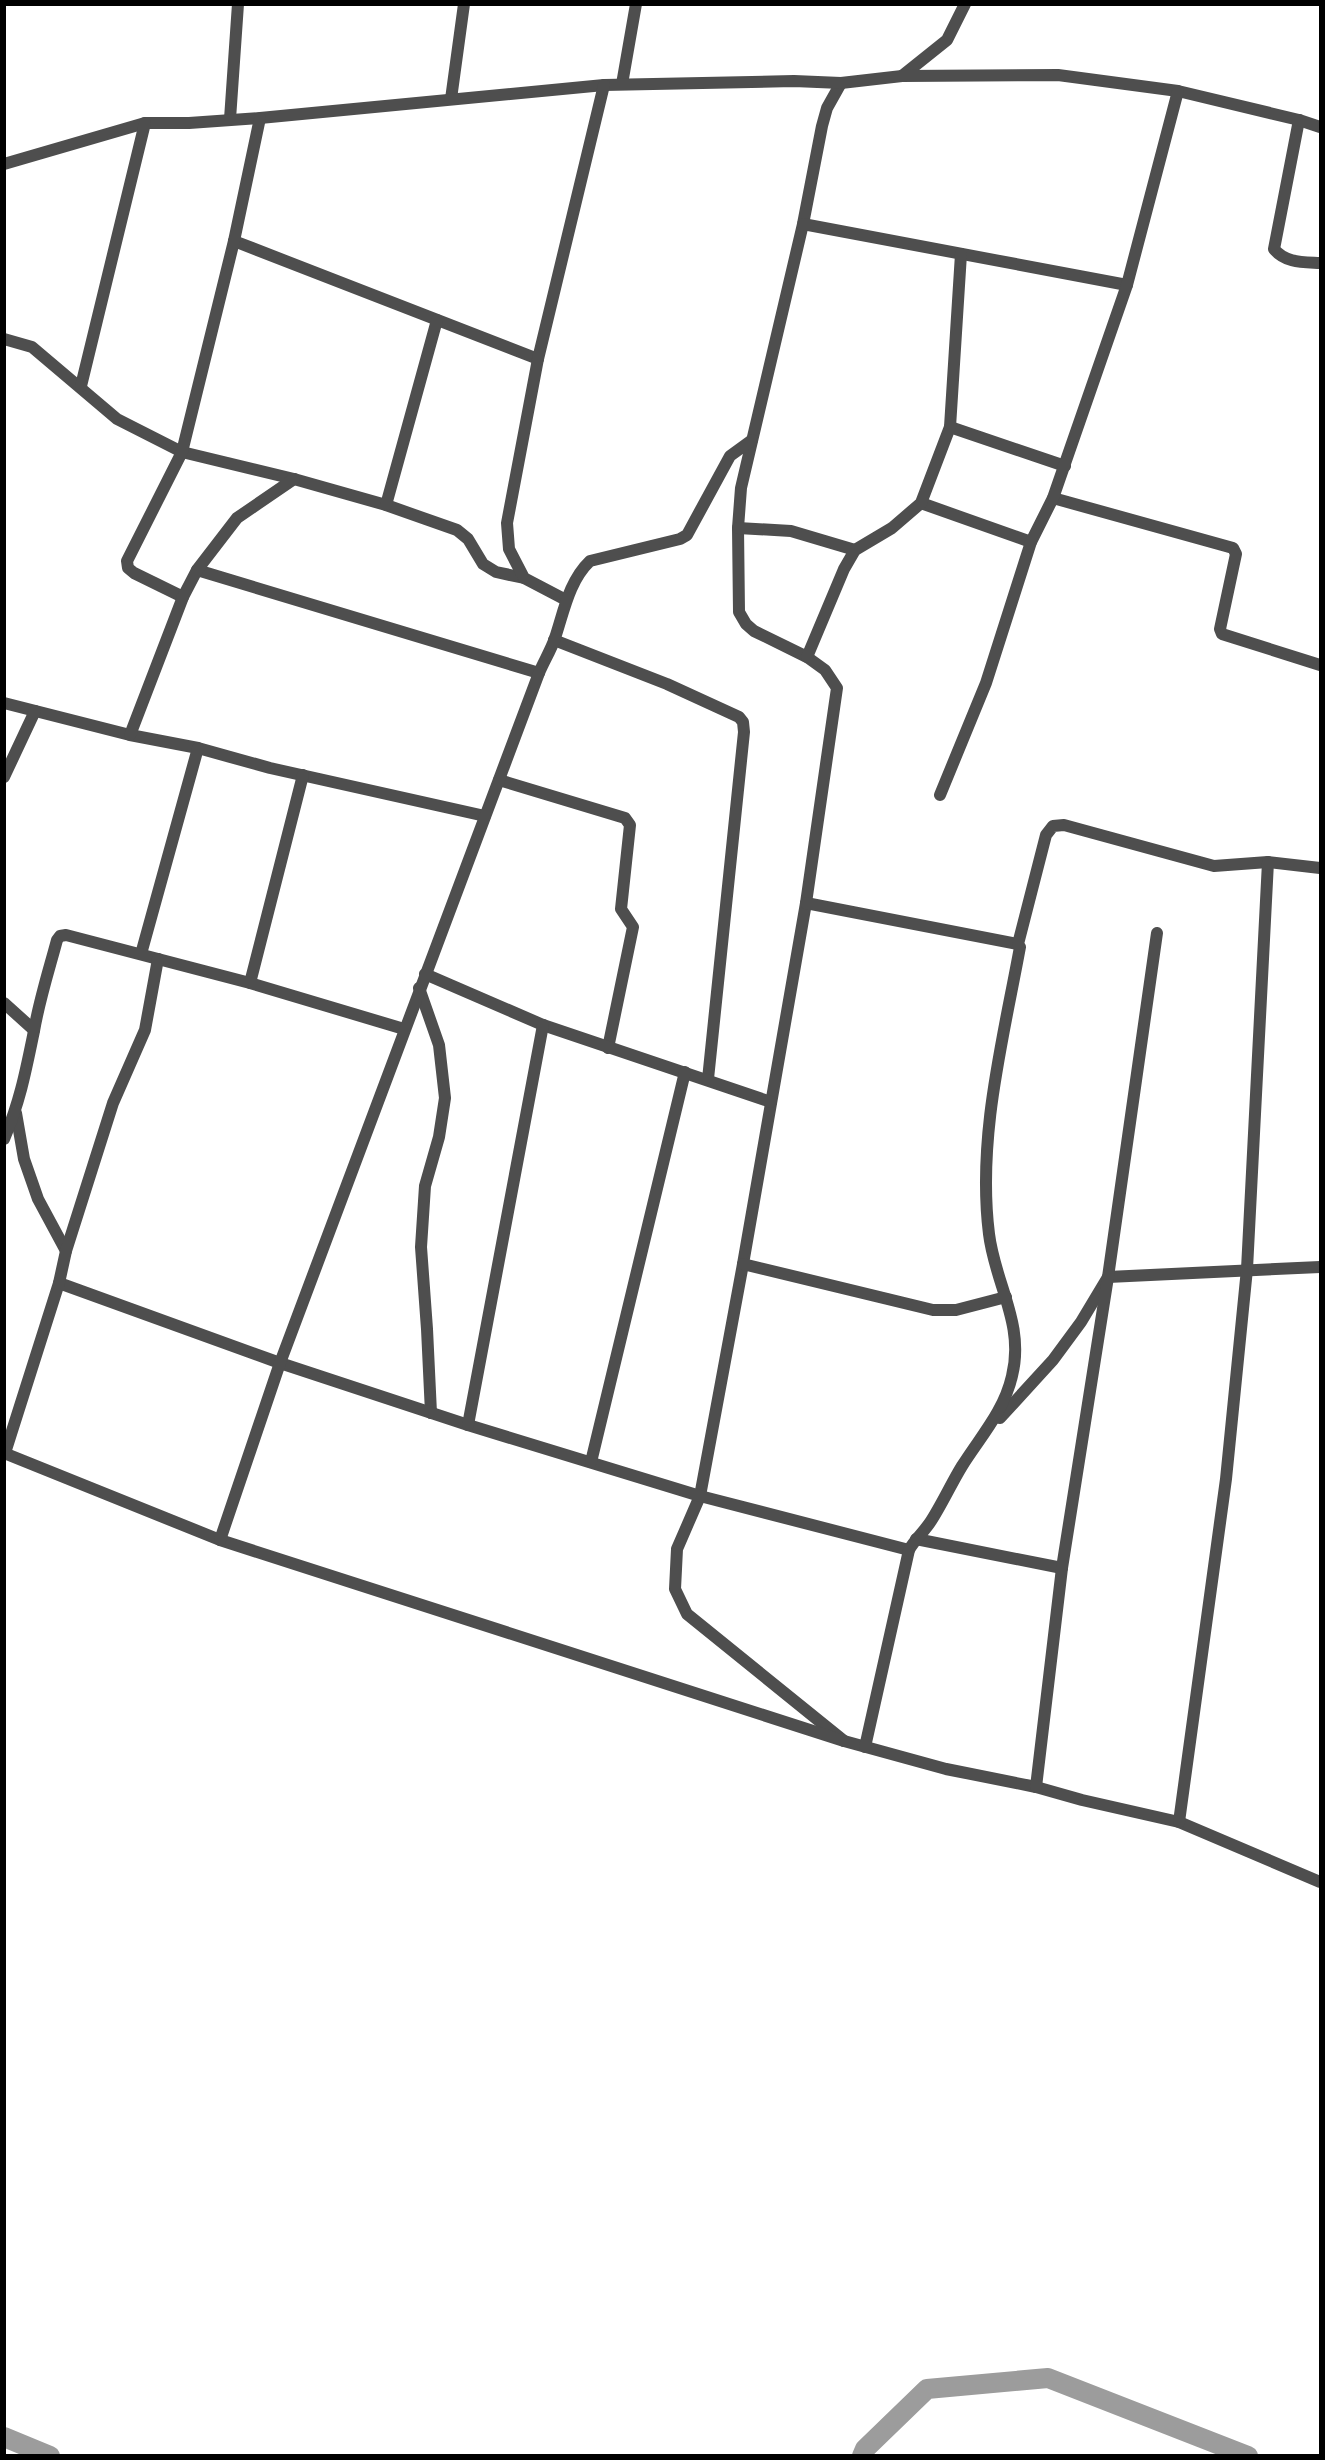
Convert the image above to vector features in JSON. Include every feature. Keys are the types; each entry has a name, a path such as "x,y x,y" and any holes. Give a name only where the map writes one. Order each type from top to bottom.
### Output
{"street":[{"path":"230,119 238,4"},
{"path":"451,99 464,4"},
{"path":"622,84 636,4"},
{"path":"902,76 947,40 965,4"},
{"path":"4,164 145,123 189,123 260,118 604,85 794,81 841,83 902,76 1058,75 1178,91 1299,120 1320,128"},
{"path":"841,83 827,108 822,126 803,224 741,488 738,528 739,612 754,631 807,657 825,670 837,688 806,903 743,1264 700,1496 678,1549 675,1589 687,1614 844,1741"},
{"path":"524,578 509,549 507,523 538,359 604,85"},
{"path":"940,795 986,683 1031,542 1053,498 1065,466 1127,285 1178,91"},
{"path":"183,597 134,573 128,568 127,561 182,452 234,241 260,118"},
{"path":"1299,120 1274,249 1280,256 1291,261 1320,263"},
{"path":"81,386 145,123"},
{"path":"803,224 1127,285"},
{"path":"234,241 538,359"},
{"path":"807,657 844,568 855,550 892,528 921,503 950,427 961,254"},
{"path":"386,505 436,320"},
{"path":"4,339 32,347 117,418 182,452 294,479 386,505 457,530 468,539 483,564 496,572 524,578 566,600"},
{"path":"950,427 1065,466"},
{"path":"220,1540 280,1363 419,988 539,673 554,640 566,600 580,571 590,561 680,539 687,535 730,456 752,440"},
{"path":"130,735 183,597 197,570 237,518 294,479"},
{"path":"1053,498 1233,548 1236,555 1220,629 1222,634 1320,665"},
{"path":"921,503 1031,542"},
{"path":"738,528 791,531 855,550"},
{"path":"197,570 539,673"},
{"path":"554,640 667,684 739,717 743,722 744,732 708,1079"},
{"path":"4,703 130,735 198,748 303,775 485,816"},
{"path":"4,777 35,711"},
{"path":"141,954 198,748"},
{"path":"250,983 303,775"},
{"path":"499,780 625,818 630,825 621,909 633,927 608,1048"},
{"path":"987,1432 1005,1398 1016,1359 1014,1323 998,1275 989,1234 987,1155 991,1112 1020,947 1018,944 1046,835 1053,826 1064,825 1214,866 1268,862 1320,868"},
{"path":"1179,1822 1226,1479 1247,1269 1268,862"},
{"path":"806,903 1018,944"},
{"path":"1036,1787 1062,1568 1108,1277 1157,933"},
{"path":"4,1139 16,1113 28,1071 34,1030 57,940 60,936 141,954 250,983 404,1029"},
{"path":"158,959 145,1030 113,1103 5,1453 220,1540 844,1741 946,1769 1036,1787 1179,1822 1320,1882"},
{"path":"425,974 543,1024 771,1102"},
{"path":"419,988 439,1045 445,1098 439,1137 425,1186 420,1247 428,1329 431,1413"},
{"path":"4,1003 34,1030"},
{"path":"468,1425 543,1024"},
{"path":"591,1462 685,1072"},
{"path":"16,1113 24,1159 38,1199 66,1251"},
{"path":"743,1264 933,1310 956,1310 1006,1297"},
{"path":"1108,1277 1320,1267"},
{"path":"865,1747 909,1550 930,1522 963,1465 987,1432 1053,1360 1081,1322 1108,1277"},
{"path":"59,1283 280,1363 468,1425 700,1496 909,1550"},
{"path":"916,1539 1062,1568"}],"waterway":[{"path":"862,2456 865,2449 927,2389 1048,2378 1248,2456"},
{"path":"4,2437 50,2456"}]}
